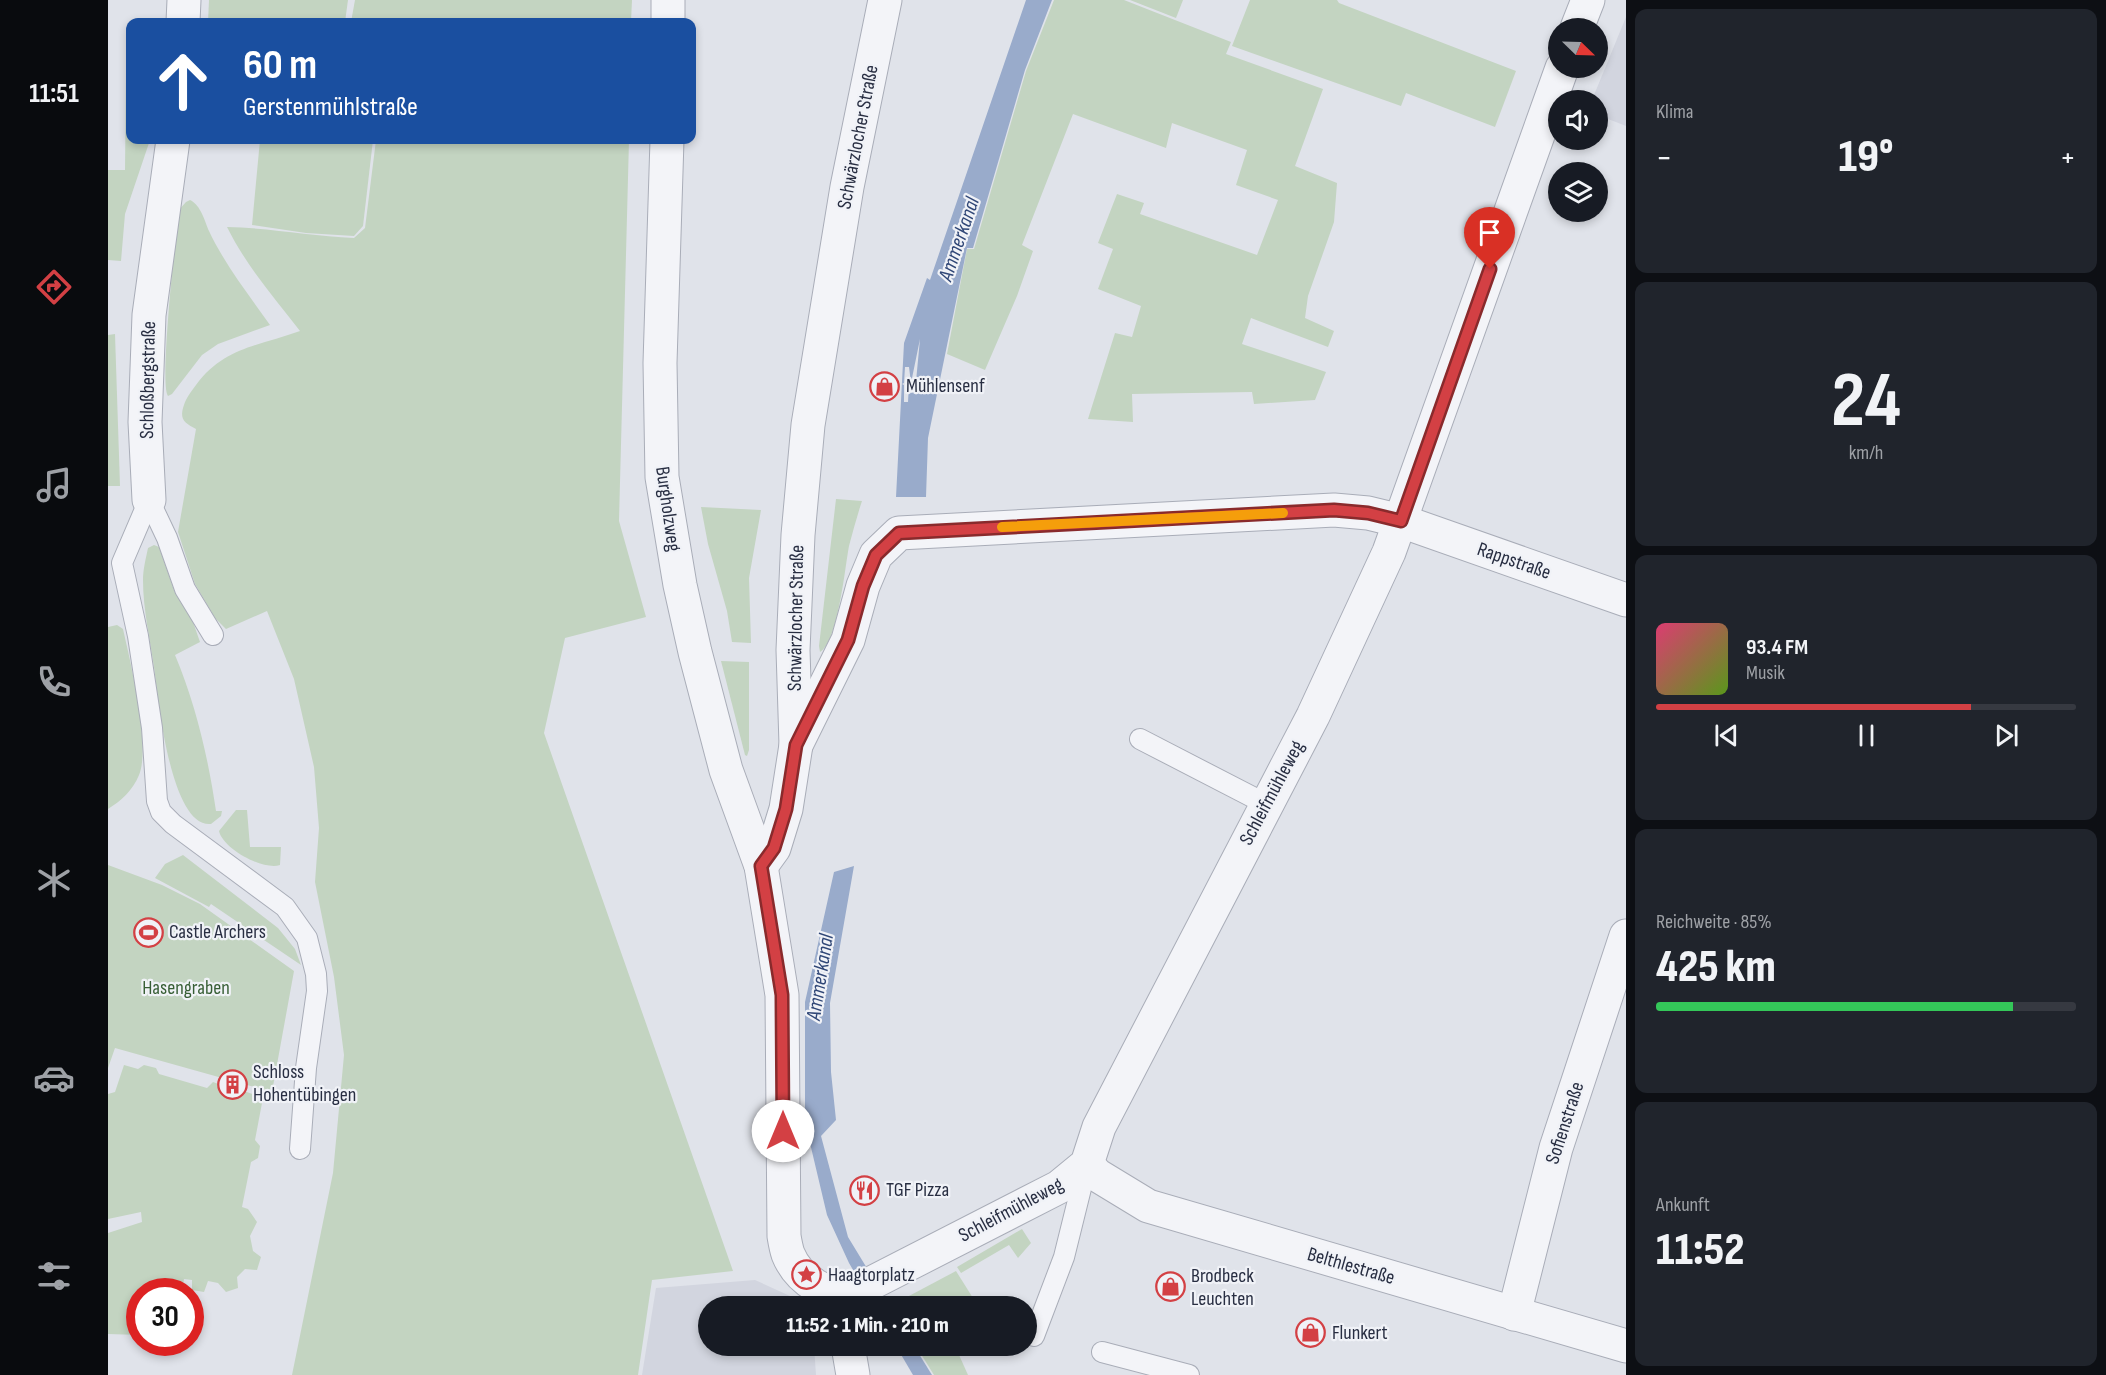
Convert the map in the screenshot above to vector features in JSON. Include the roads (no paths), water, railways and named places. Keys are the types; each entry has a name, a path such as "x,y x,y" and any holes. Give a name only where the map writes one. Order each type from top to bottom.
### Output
{"street":[{"path":"183,18 184,0"},
{"path":"668,0 668,18"},
{"name":"Schwärzlocher Straße","path":"761,866 774,848 786,809 796,745 793,650 798,535 808,425 847,187 885,0"},
{"path":"1581,18 1588,0"},
{"name":"Schleifmühleweg","path":"848,1296 1059,1187 1087,1164 1091,1146 1103,1119 1313,716 1401,521 1558,78"},
{"name":"Schloßbergstraße","path":"149,500 145,422 149,315 172,144"},
{"name":"Burgholzweg","path":"667,144 660,363 662,477 680,585 695,652 726,770 761,866"},
{"name":"Rappstraße","path":"796,745 848,640 863,586 876,555 899,533 1334,510 1368,513 1401,521 1626,600"},
{"name":"Schleifmühleweg","path":"761,866 782,995 784,1236 788,1255 807,1279 834,1296"},
{"name":"Sofienstraße","path":"1514,1314 1556,1148 1626,936"},
{"name":"Belthlestraße","path":"1087,1164 1106,1181 1148,1206 1626,1346"},
{"path":"850,1356 853,1375"}],"lane":[{"name":"Schloßbergstraße","path":"149,500 122,563 138,636 150,716 157,801 160,812 201,846 285,907 307,938 316,974 317,991 306,1068 300,1149"},
{"path":"149,500 167,538 185,589 213,635"},
{"path":"1140,739 1266,804"},
{"path":"1037,1327 1064,1257 1087,1164"},
{"path":"1102,1352 1189,1375"}],"water":[{"name":"Ammerkanal","path":"1026,0 1052,0 1025,70 973,248 967,248 928,438 926,497 896,497 904,343 927,278 930,280","holes":["920,339 915,392 910,393 911,385 909,384 908,402 904,402 904,385 902,384 905,367 909,367 911,383"]},
{"name":"Ammerkanal","path":"854,866 830,1003 831,1072 836,1120 821,1136 848,1237 884,1296 868,1296 849,1263 827,1215 805,1122 805,1002 834,872"},
{"path":"902,1356 920,1356 932,1375 913,1375"}],"place":[{"name":"Mühlensenf","path":"885,386"},
{"name":"Castle Archers","path":"148,932"},
{"name":"Schloss Hohentübingen","path":"232,1084"},
{"name":"TGF Pizza","path":"865,1190"},
{"name":"Haagtorplatz","path":"807,1275"},
{"name":"Brodbeck Leuchten","path":"1170,1287"},
{"name":"Flunkert","path":"1311,1333"}],"park label":[{"name":"Hasengraben","path":"186,988"}]}
